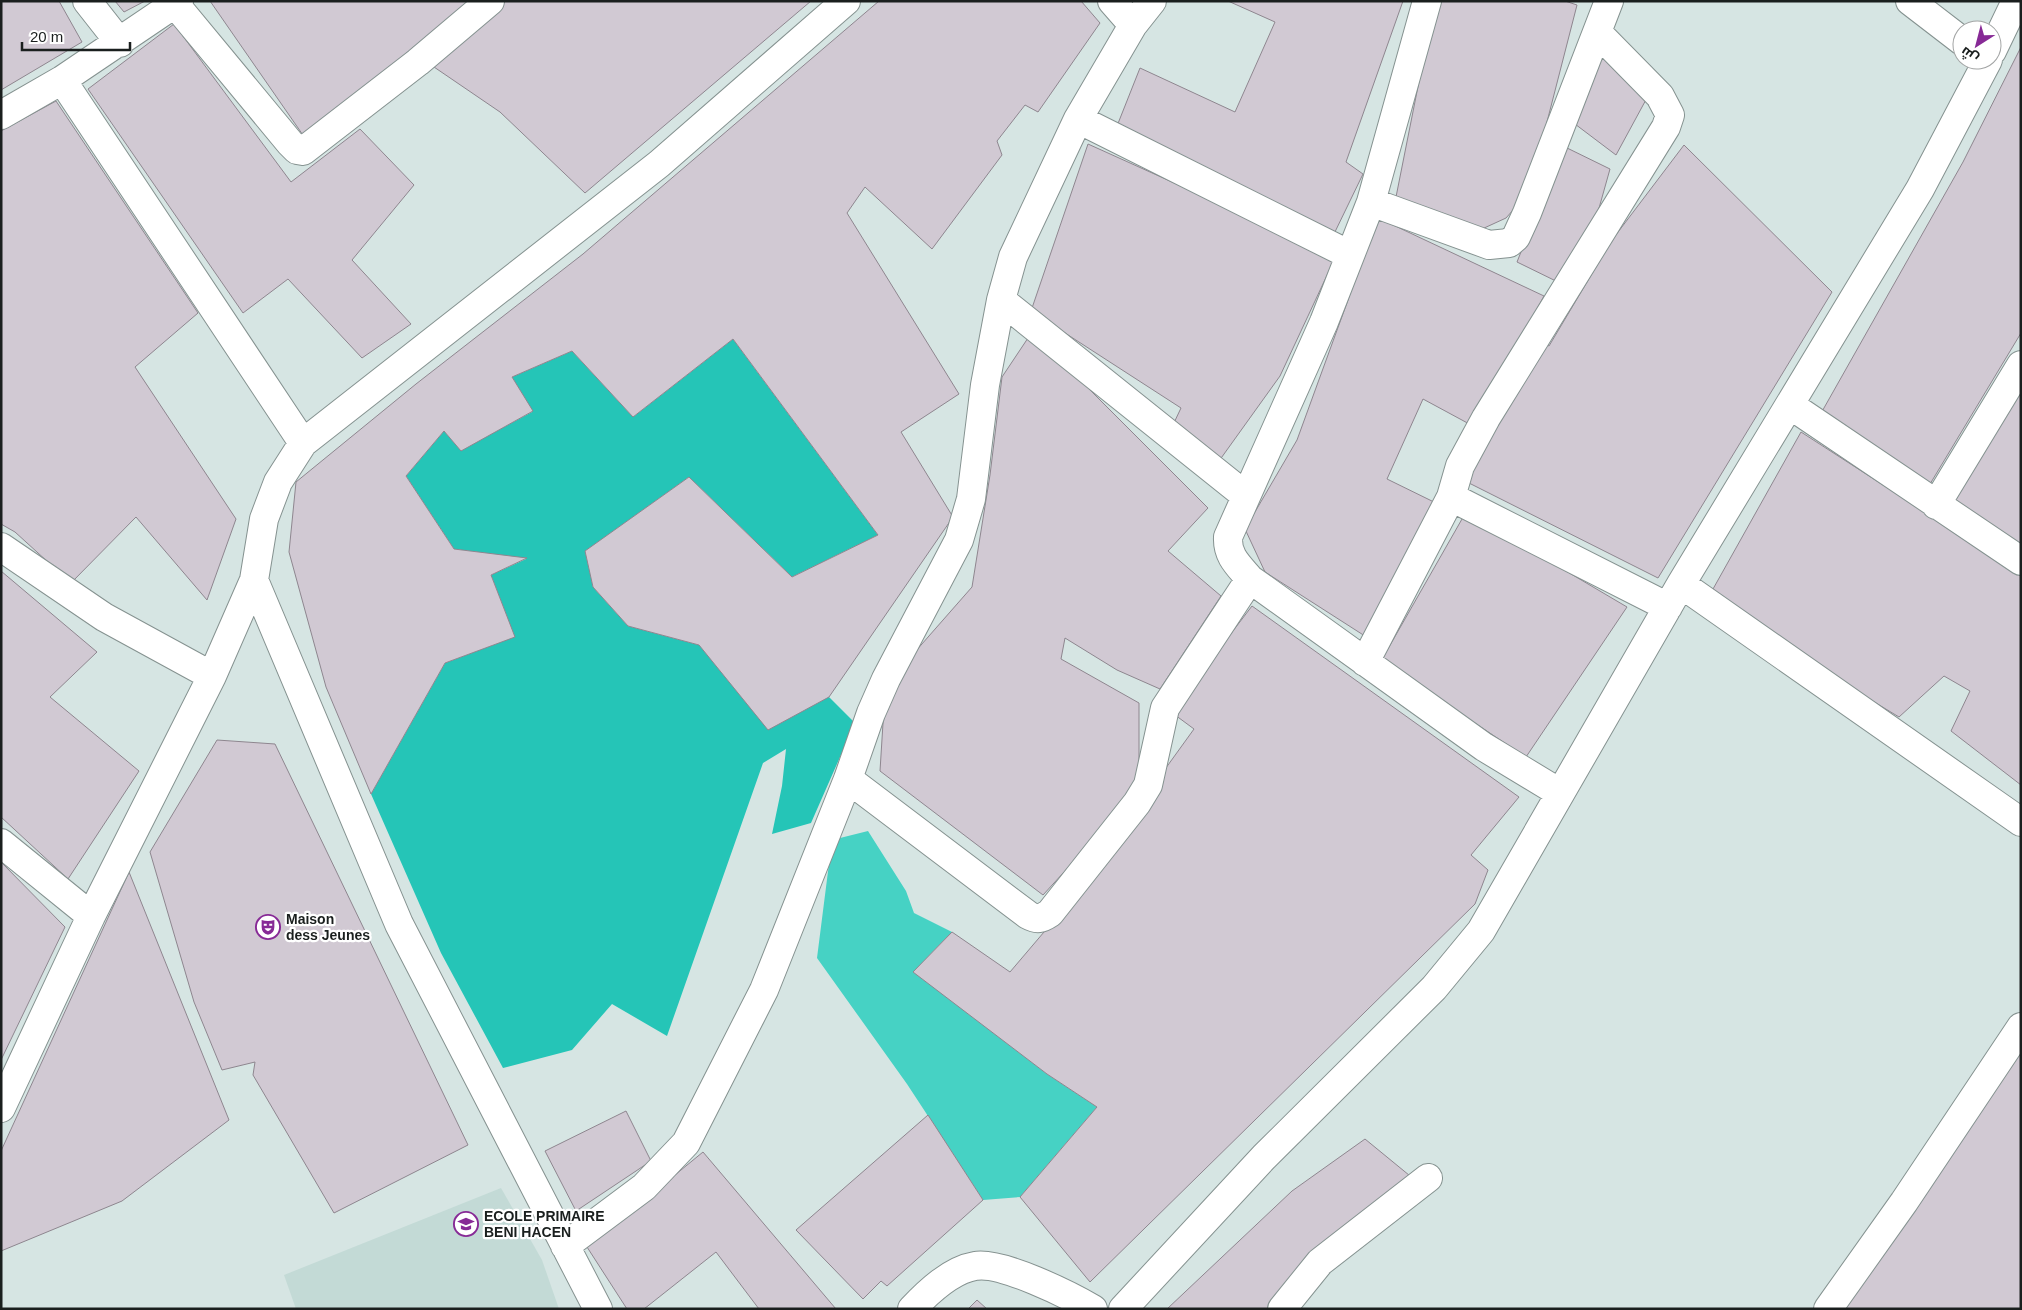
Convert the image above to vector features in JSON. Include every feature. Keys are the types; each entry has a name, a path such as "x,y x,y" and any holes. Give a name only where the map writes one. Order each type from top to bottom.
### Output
{"street":[{"path":"87,1 120,43"},
{"path":"1,115 62,80 120,43 177,3 290,143 296,150 303,151 418,62 490,1"},
{"path":"1,1108 91,916 212,676 254,580 264,519 278,482 303,443 660,164 846,1"},
{"path":"1112,1 1133,25"},
{"path":"565,1246 644,1187 686,1143 764,990 848,779 871,712 886,679 959,540 971,499 986,385 1002,300 1013,257 1078,119 1133,25 1152,1"},
{"path":"1427,1 1371,202 1324,322 1228,537 1228,548 1230,557 1250,579 1484,747 1560,794"},
{"path":"1371,202 1489,245 1509,244 1516,237 1527,213 1609,1"},
{"path":"1910,1 1952,33"},
{"path":"2002,30 2016,1"},
{"path":"1365,662 1451,497 1460,466 1481,426 1530,342 1623,199 1666,127 1670,115 1660,96 1598,33"},
{"path":"1123,1309 1264,1157 1434,988 1481,931 1675,596 1920,189 1983,70"},
{"path":"62,80 303,443"},
{"path":"1078,119 1350,255"},
{"path":"1002,300 1246,496"},
{"path":"1936,505 2021,364"},
{"path":"1790,405 2021,561"},
{"path":"1451,497 1675,596 2021,822"},
{"path":"1,546 104,617 212,676"},
{"path":"848,779 1028,915 1036,919 1043,918 1050,913 1094,859 1137,803 1148,785 1165,708 1250,579"},
{"path":"254,580 398,924 598,1309"},
{"path":"1,843 91,916"},
{"path":"1828,1309 1904,1202 2021,1027"},
{"path":"1282,1309 1320,1262 1376,1221 1428,1178"},
{"path":"912,1309 950,1276 974,1266 999,1267 1091,1308"}],"shaded area":[{"path":"733,339 878,535 792,577 689,477 586,551 593,587 628,626 699,645 829,697 855,723 811,823 772,834 782,786 786,749 763,763 667,1036 612,1004 572,1050 503,1068 441,953 371,794 445,663 514,637 491,575 526,559 454,549 406,476 444,431 461,450 532,412 512,377 572,351 633,417"},
{"path":"868,831 906,891 914,913 952,932 914,971 1047,1074 1097,1107 1020,1197 983,1200 907,1084 817,958 832,840"},
{"name":"ECOLE PRIMAIRE BENI HACEN","path":"501,1188 542,1260 559,1309 296,1309 284,1275"}],"building":[{"path":"1,1 59,1 82,42 1,90"},
{"path":"115,1 145,1 124,12"},
{"path":"210,1 469,1 305,138"},
{"path":"506,1 811,1 585,193 500,112 434,67 477,24"},
{"path":"879,1 1081,1 1100,23 1038,112 1025,105 997,141 1002,155 932,249 865,187 847,213 959,394 901,432 953,517 829,697 768,730 699,645 628,626 593,587 585,551 689,477 792,577 878,535 733,339 633,417 572,351 512,377 533,411 461,451 444,431 406,476 454,549 527,558 491,575 515,637 445,663 371,794 326,687 289,552 296,482 416,384 583,254"},
{"path":"1228,1 1403,1 1346,162 1363,174 1333,236 1117,126 1140,68 1235,112 1275,22"},
{"path":"1435,1 1565,1 1577,5 1529,192 1506,218 1482,229 1395,202"},
{"path":"174,24 291,182 360,129 414,185 352,260 411,324 362,358 288,279 243,313 88,89"},
{"path":"2021,47 2021,333 1927,489 1820,415 1963,162"},
{"path":"1601,54 1648,96 1616,155 1571,121"},
{"path":"56,101 198,313 135,367 236,519 207,600 136,517 71,583 15,532 1,524 1,131"},
{"path":"1088,144 1336,256 1280,376 1219,461 1172,427 1181,408 1031,311"},
{"path":"1684,145 1832,292 1658,578 1461,479 1538,340 1549,346 1612,240"},
{"path":"1563,146 1610,169 1594,226 1562,284 1517,262"},
{"path":"1374,216 1544,296 1473,426 1423,399 1387,479 1438,504 1368,638 1265,572 1245,529 1297,440 1348,300"},
{"path":"1032,332 1208,508 1168,551 1221,596 1160,689 1117,670 1065,638 1061,659 1139,703 1139,790 1043,895 880,771 884,707 907,661 972,587 990,475 1002,377"},
{"path":"2021,390 2021,552 1948,505"},
{"path":"1801,432 2021,574 2021,785 1951,731 1970,691 1944,676 1899,717 1790,651 1764,640 1713,589"},
{"path":"1466,512 1627,607 1526,757 1381,661"},
{"path":"1,571 97,652 50,697 139,771 68,879 1,817"},
{"path":"1252,606 1519,797 1471,855 1488,870 1475,904 1090,1282 1020,1197 1097,1107 1047,1074 913,972 952,932 1010,972 1067,905 1194,729 1171,712"},
{"name":"Maison dess Jeunes","path":"217,740 275,744 468,1145 334,1213 253,1075 255,1062 222,1070 194,1002 150,852"},
{"path":"1,862 65,927 1,1060"},
{"path":"129,872 229,1120 122,1201 1,1251 1,1151"},
{"path":"2021,1042 2021,1309 1843,1309"},
{"path":"626,1111 651,1161 576,1211 545,1151"},
{"path":"928,1115 983,1200 887,1286 881,1281 863,1299 796,1230"},
{"path":"1365,1139 1415,1180 1272,1309 1167,1309 1292,1191"},
{"path":"703,1152 836,1309 759,1309 716,1252 644,1309 627,1309 587,1247"},
{"path":"977,1300 987,1309 968,1309"}],"place":[{"name":"Maison dess Jeunes","path":"268,927"},
{"name":"ECOLE PRIMAIRE BENI HACEN","path":"466,1224"}]}
